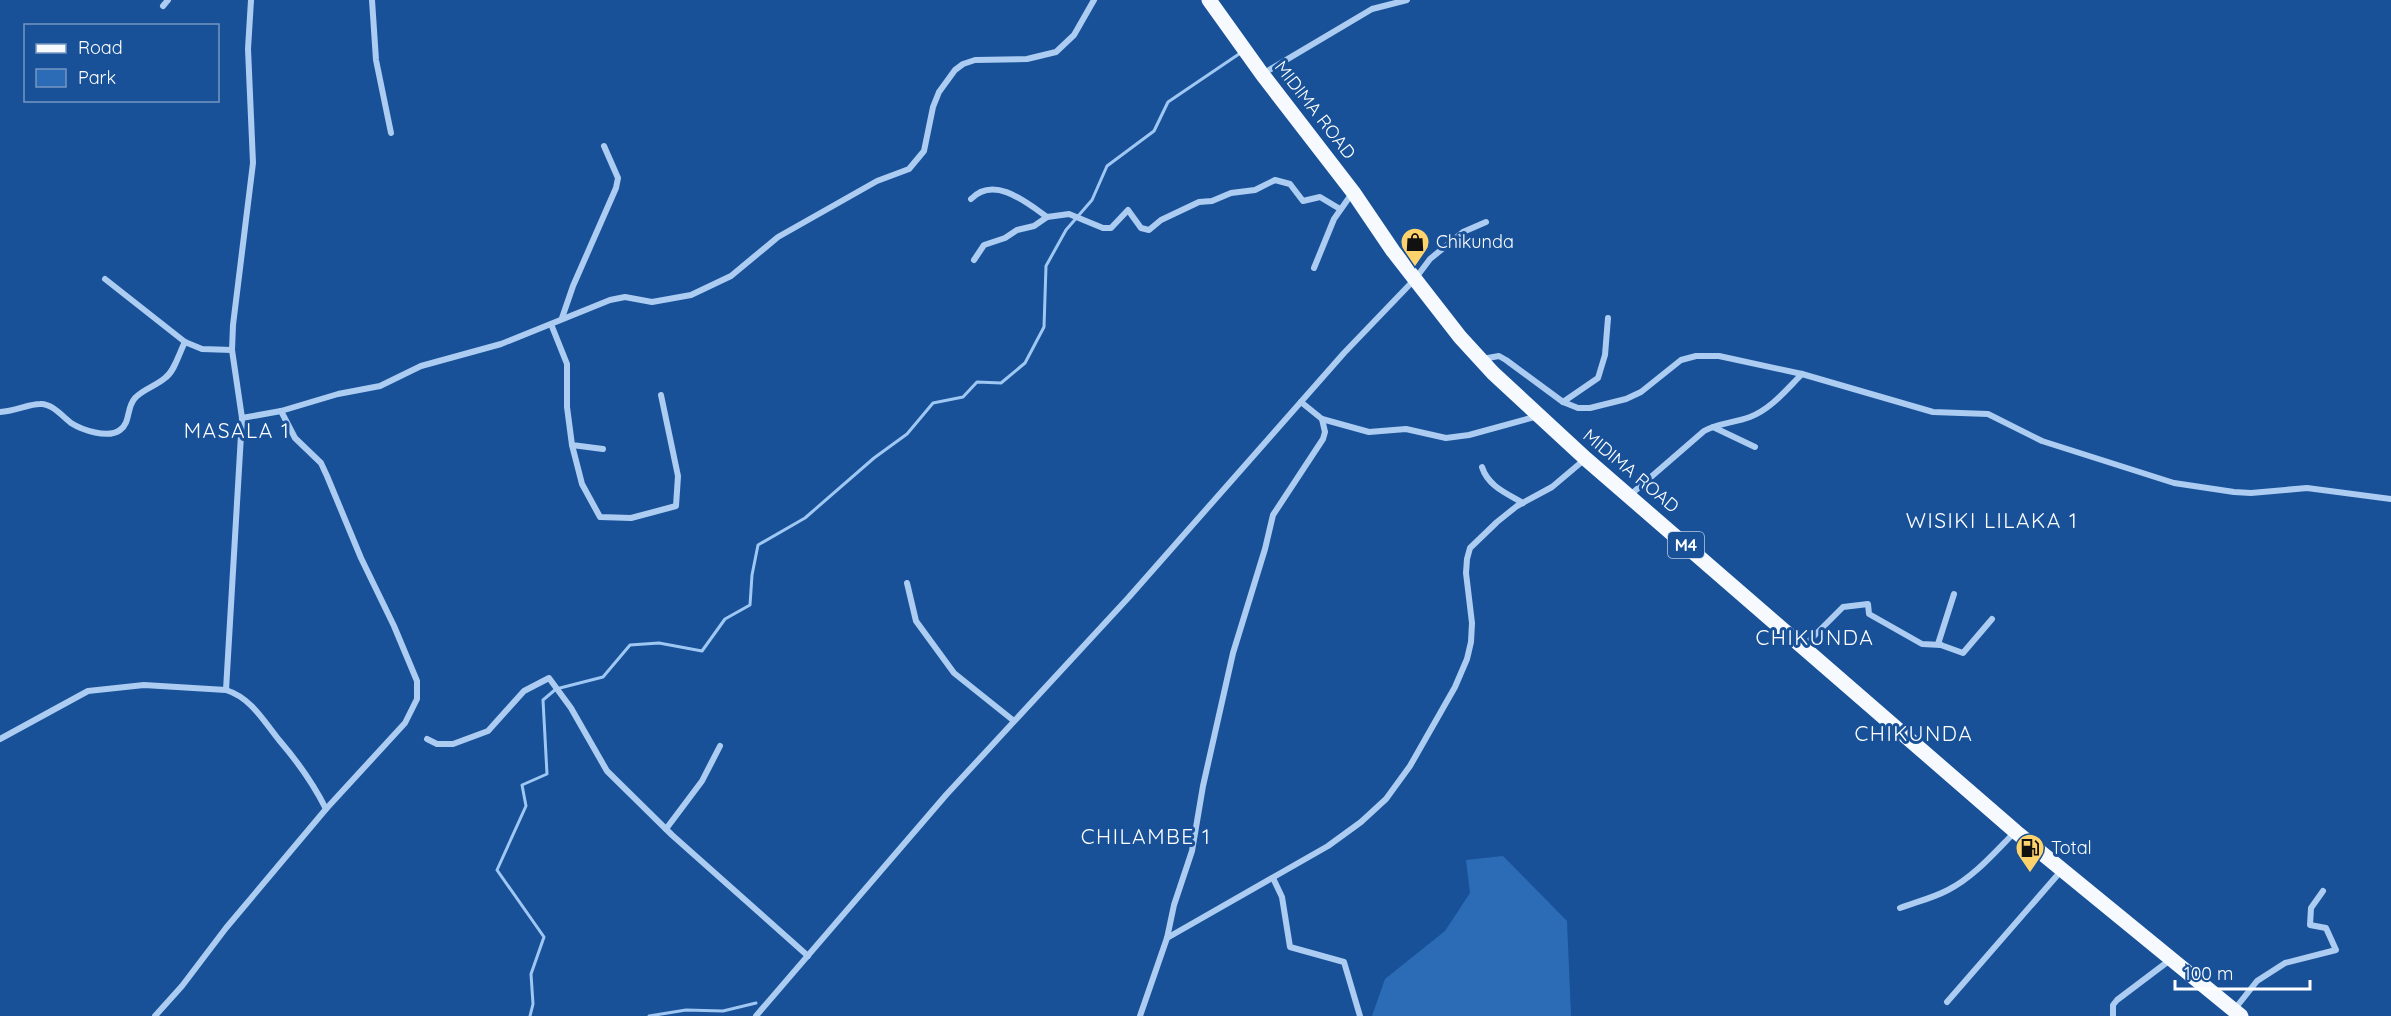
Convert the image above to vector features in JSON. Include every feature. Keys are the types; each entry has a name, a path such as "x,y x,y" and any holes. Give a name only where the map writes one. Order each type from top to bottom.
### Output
{"main road":[{"name":"MIDIMA ROAD","path":"1209,0 1415,279 1480,360 1586,459 1667,527 1803,648 2016,832 2236,1014"}],"street":[{"path":"163,6 168,0"},
{"path":"226,690 242,418 232,350 232,325 253,163 248,49 251,0"},
{"path":"372,0 374,42 391,133"},
{"path":"242,418 281,411 328,397 380,386 431,362 493,347 562,318 619,298 652,302 679,298 720,282 745,266 778,237 877,182 909,169 924,151 933,107 939,92 955,70 975,60 1027,59 1056,52 1074,35 1094,0"},
{"path":"1262,74 1372,9 1407,0"},
{"path":"562,318 573,286 616,188 618,178 604,147"},
{"path":"974,260 984,245 1005,238 1017,230 1034,226 1047,217 1069,214 1102,228 1111,228 1128,210 1141,228 1149,230 1161,220 1199,202 1212,201 1231,193 1255,190 1275,180 1290,184 1303,201 1320,197 1340,209"},
{"path":"971,199 979,191 985,189 1010,192 1047,217"},
{"path":"1314,268 1340,209 1353,192"},
{"path":"756,1016 939,804 1129,597 1344,353 1415,279 1439,250 1472,227 1486,222"},
{"path":"105,279 185,342 202,349 232,350"},
{"path":"1563,402 1598,378 1605,355 1608,318"},
{"path":"551,324 567,364 567,407 572,445 582,484 600,517 631,518 676,506 678,476 662,395"},
{"path":"0,412 21,410 41,404 48,406 80,427 104,433 116,432 126,423 129,409 136,396 170,374 185,342"},
{"path":"1480,360 1492,356 1506,360 1563,402 1578,408 1590,408 1626,399 1641,392 1681,360 1696,356 1719,356 1802,374 1933,412 1988,414 2042,441 2174,483 2251,493 2307,488 2391,499"},
{"path":"1629,496 1699,435 1713,426 1744,419 1765,409 1802,374"},
{"path":"1301,402 1322,419 1369,432 1406,429 1434,436 1457,438 1539,416"},
{"path":"155,1016 326,809 405,723 411,714 419,690 394,626 361,558 321,463 292,432 281,411"},
{"path":"1140,1016 1167,938 1174,905 1196,833 1203,786 1233,653 1265,549 1269,525 1281,500 1323,439 1325,432 1322,419"},
{"path":"1713,426 1755,447"},
{"path":"572,445 603,449"},
{"path":"1167,938 1328,846 1361,822 1386,799 1400,781 1455,687 1467,658 1472,623 1466,573 1470,548 1497,522 1523,502 1552,487 1586,459"},
{"path":"1482,466 1486,478 1498,489 1523,502"},
{"path":"908,583 916,621 954,673 1014,721"},
{"path":"1941,645 1938,644 1954,594"},
{"path":"1803,648 1843,607 1868,604 1869,614 1922,644 1941,645 1963,653 1992,619"},
{"path":"427,739 437,744 453,744 488,731 524,691 549,678 571,708 608,771 666,829 808,956"},
{"path":"0,739 88,691 144,685 226,690 248,702 258,713 299,762 326,809"},
{"path":"666,829 702,781 720,746"},
{"path":"1900,908 1951,889 2016,832"},
{"path":"1947,1002 2061,870"},
{"path":"1273,878 1282,897 1290,948 1344,962 1360,1016"},
{"path":"2236,1014 2257,981 2285,963 2336,950 2326,928 2310,925 2311,908 2323,891"},
{"path":"2113,1016 2113,1005 2117,1000 2171,960"}],"green space":[{"path":"1503,856 1567,921 1571,1016 1372,1016 1385,979 1445,931 1470,893 1466,860"}],"waterway":[{"path":"530,1016 533,1004 531,974 544,937 497,870 526,806 522,785 547,774 543,700 556,689 603,677 630,645 659,643 702,651 725,619 750,605 752,575 758,545 805,518 874,458 907,434 933,403 963,397 977,382 1001,383 1025,363 1044,327 1046,266 1066,230 1092,200 1107,166 1154,131 1168,102 1239,54"},
{"path":"649,1016 686,1010 723,1011 756,1003"}],"place":[{"name":"Chikunda","path":"1415,268"},
{"name":"Total","path":"2030,874"}],"district":[{"name":"MASALA 1","path":"237,431"},
{"name":"WISIKI LILAKA 1","path":"1992,521"},
{"name":"CHIKUNDA","path":"1815,638"},
{"name":"CHIKUNDA","path":"1914,734"},
{"name":"CHILAMBE 1","path":"1146,837"}]}
